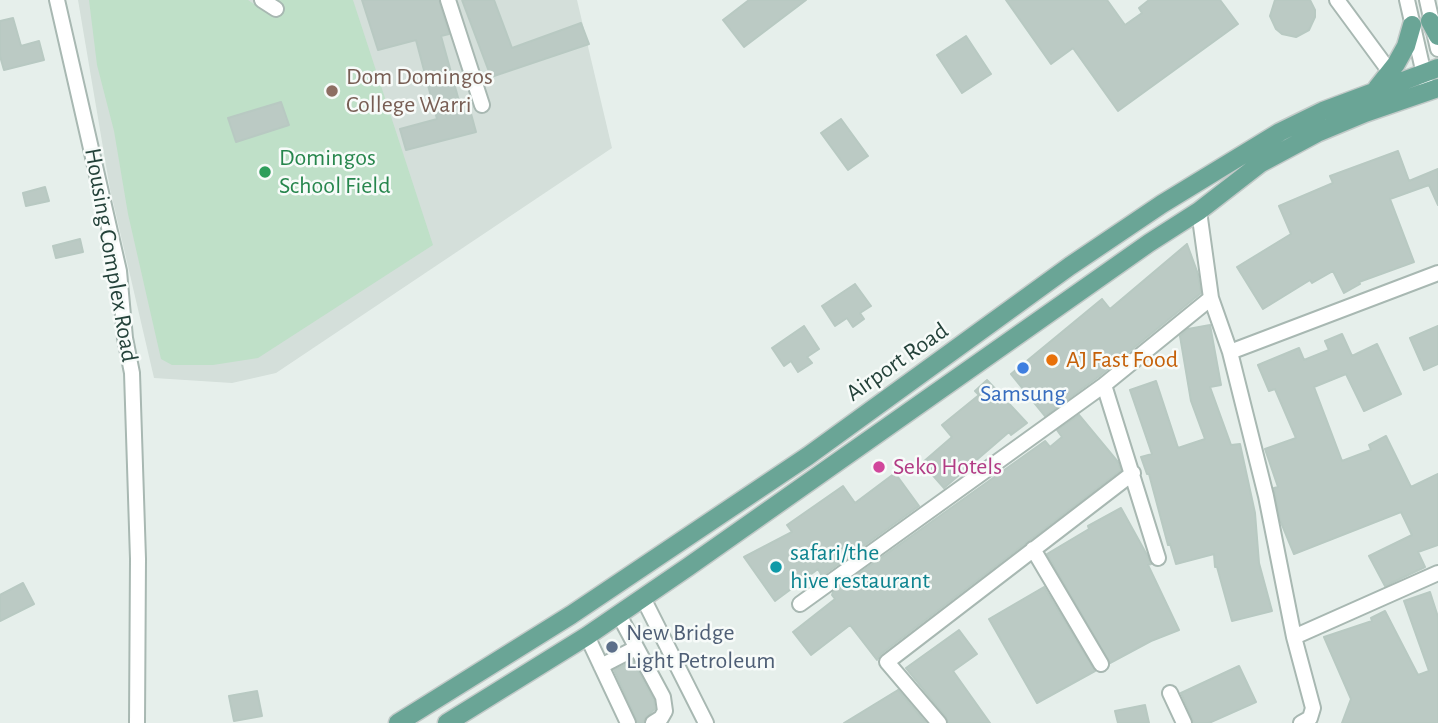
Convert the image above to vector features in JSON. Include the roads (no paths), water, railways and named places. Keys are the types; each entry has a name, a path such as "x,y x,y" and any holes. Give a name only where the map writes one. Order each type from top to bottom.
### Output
{"main road":[{"path":"1374,91 1406,46 1412,25"},
{"name":"Airport Road","path":"398,723 571,615 808,456 1070,266 1162,204 1280,132 1323,111 1430,70"},
{"name":"Airport Road","path":"447,723 643,598 1149,243 1199,211 1261,163 1317,133 1433,90"},
{"path":"504,657 520,678"}],"street":[{"name":"Housing Complex Road","path":"57,0 119,271 125,338 132,373 138,559 137,723"},
{"path":"262,0 276,9"},
{"path":"448,0 482,106"},
{"path":"1337,0 1390,72"},
{"path":"1407,0 1412,25 1430,70 1433,90"},
{"path":"1427,0 1438,49"},
{"path":"1199,211 1211,298 1230,352 1266,496 1294,637 1314,708 1310,718 1301,723"},
{"path":"1230,352 1438,273"},
{"path":"800,604 1104,385 1211,298"},
{"path":"1104,385 1158,558"},
{"path":"939,723 887,662 1133,473"},
{"path":"1033,549 1101,664"},
{"path":"1294,637 1438,573"},
{"path":"643,598 706,723"},
{"path":"618,615 663,697 665,711 661,718 653,723"},
{"path":"587,636 628,723"},
{"path":"601,666 636,648"},
{"path":"1170,693 1184,723"}],"place":[{"name":"Dom Domingos College Warri","path":"332,91"},
{"name":"Domingos School Field","path":"265,172"},
{"name":"AJ Fast Food","path":"1052,360"},
{"name":"Samsung","path":"1023,368"},
{"name":"Seko Hotels","path":"879,467"},
{"name":"safari/the hive restaurant","path":"776,567"},
{"name":"New Bridge Light Petroleum","path":"612,647"}]}
